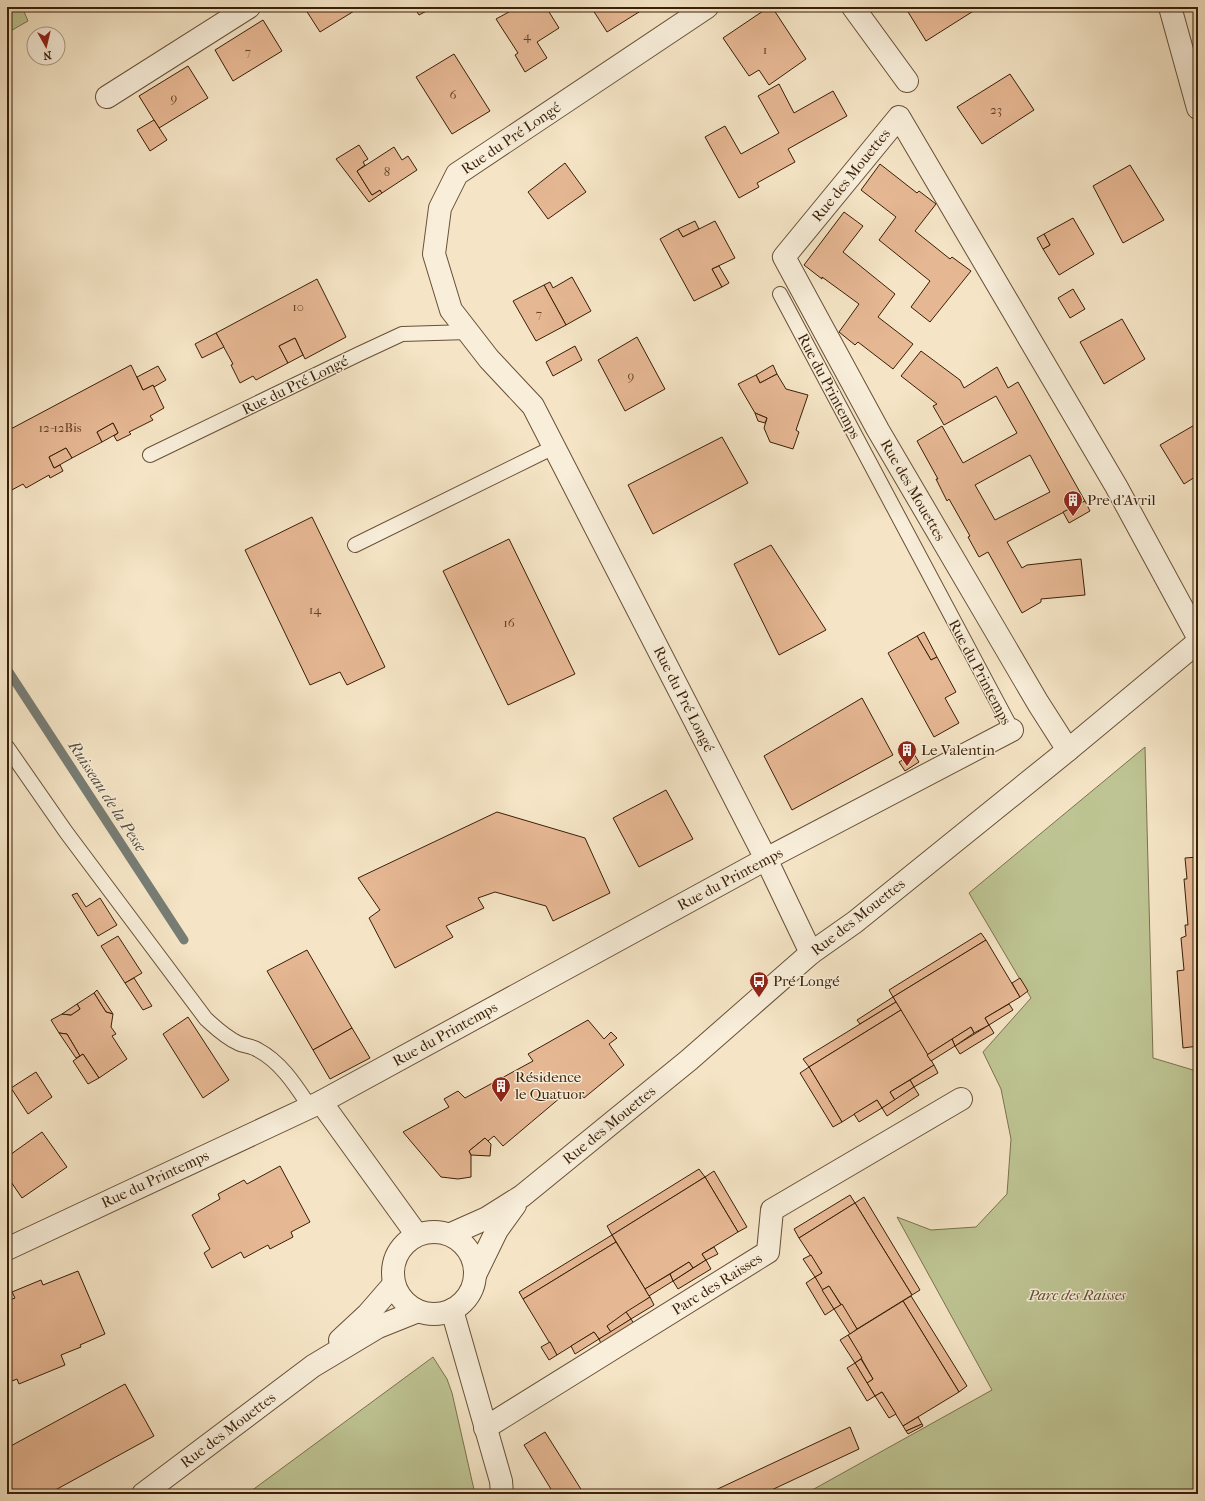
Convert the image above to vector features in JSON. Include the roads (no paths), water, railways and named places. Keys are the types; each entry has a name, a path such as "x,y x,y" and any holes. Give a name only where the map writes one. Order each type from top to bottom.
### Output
{"street":[{"path":"107,97 249,7"},
{"name":"Rue du Pré Longé","path":"707,7 457,174 440,208 434,254 451,310 489,359 533,406 766,859 811,953"},
{"path":"853,7 907,81"},
{"path":"1170,7 1198,108"},
{"name":"Rue des Mouettes","path":"1068,750 1038,703 878,430 784,257 899,117 1116,486 1198,637"},
{"name":"Rue des Mouettes","path":"451,1234 487,1218 522,1196 689,1060 811,953 855,922 1068,750 1198,642"},
{"name":"Rue du Printemps","path":"7,1249 315,1104 766,859 1012,730"},
{"name":"Parc des Raisses","path":"485,1428 768,1252 772,1210 961,1099"},
{"path":"315,1104 417,1234"},
{"name":"Rue des Mouettes","path":"476,1273 497,1230 522,1196"},
{"path":"434,1231 451,1234 465,1244 473,1258 476,1273 473,1288 464,1301 452,1310 435,1314 418,1311 403,1301 394,1284 393,1264 401,1246 417,1234 434,1231"},
{"name":"Rue des Mouettes","path":"313,1366 368,1314 394,1284"},
{"path":"452,1310 501,1481 502,1494"},
{"name":"Rue des Mouettes","path":"143,1494 313,1366 378,1327 418,1311"}],"lane":[{"name":"Rue du Printemps","path":"780,294 1012,730"},
{"name":"Rue du Pré Longé","path":"150,455 402,334 468,332"},
{"path":"355,545 554,447"},
{"path":"7,747 66,832 206,1019 224,1036 239,1044 258,1049 272,1059 315,1104"}],"waterway":[{"name":"Ruisseau de la Pesse","path":"7,669 184,940"}],"place":[{"name":"Pre d'Avril","path":"1073,517"},
{"name":"Le Valentin","path":"907,767"},
{"name":"Pré Longé","path":"759,998"},
{"name":"Résidence le Quatuor","path":"501,1103"}]}
